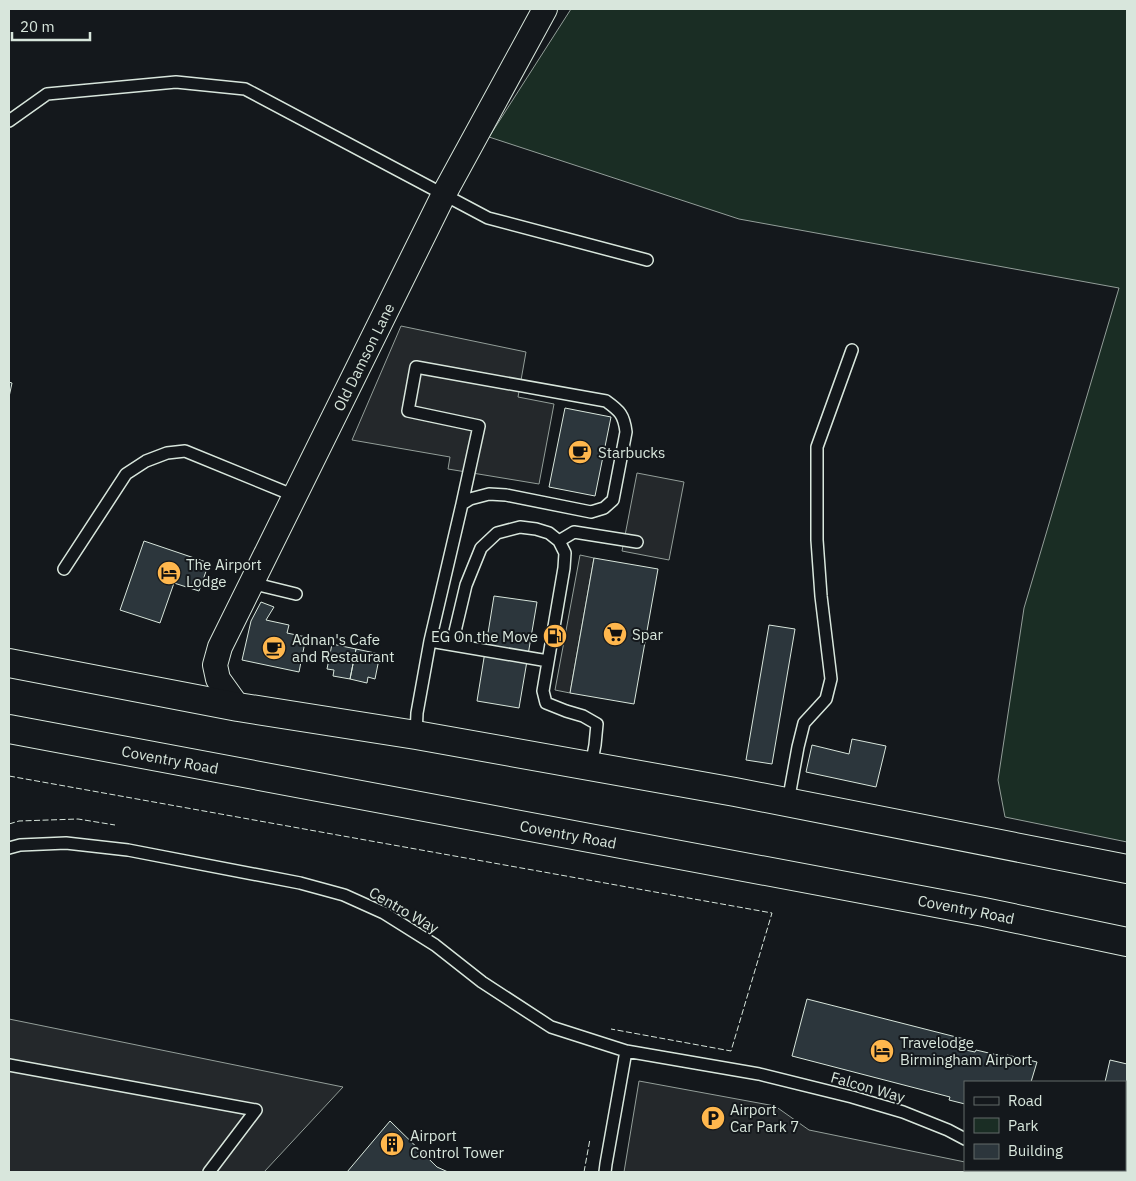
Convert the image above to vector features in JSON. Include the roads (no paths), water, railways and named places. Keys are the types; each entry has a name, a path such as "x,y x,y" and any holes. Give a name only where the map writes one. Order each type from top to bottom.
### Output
{"highway":[{"path":"9,663 238,707 416,735 788,802 1127,869"},
{"name":"Coventry Road","path":"9,729 975,910 1127,942"},
{"path":"1095,862 1127,875"}],"street":[{"name":"Old Damson Lane","path":"238,707 218,680 215,665 220,648 444,194 545,9"}],"lane":[{"path":"9,121 47,94 176,82 246,89 488,218 648,260"},
{"path":"788,802 804,723 826,699 831,679 821,596 817,540 817,447 852,350"},
{"path":"416,735 417,713 430,641 479,426 408,411 416,367 606,401 618,410 624,420 626,432 613,500 604,508 591,512 506,495 489,494 470,499 462,504"},
{"path":"64,569 126,474 146,461 167,453 185,451 295,496"},
{"path":"452,644 466,586 481,548 498,533 520,527 549,533 559,541 565,553 564,568 543,691 546,702 583,716 597,724 591,766"},
{"path":"559,541 574,532 638,542"},
{"path":"251,583 296,594"},
{"path":"430,641 548,661"},
{"name":"Centro Way","path":"9,848 20,845 66,843 128,850 300,883 344,895 384,913 435,945 482,982 551,1028 626,1051 759,1074"},
{"path":"605,1172 626,1051"},
{"path":"9,1065 256,1110 208,1172"},
{"name":"Falcon Way","path":"759,1074 903,1112 964,1138"}],"place":[{"name":"Starbucks","path":"580,452"},
{"name":"The Airport Lodge","path":"169,573"},
{"name":"Spar","path":"615,634"},
{"name":"EG On the Move","path":"555,636"},
{"name":"Adnan's Cafe and Restaurant","path":"274,648"},
{"name":"Travelodge Birmingham Airport","path":"882,1051"},
{"name":"Airport Car Park 7","path":"713,1118"},
{"name":"Airport Control Tower","path":"392,1144"}]}
